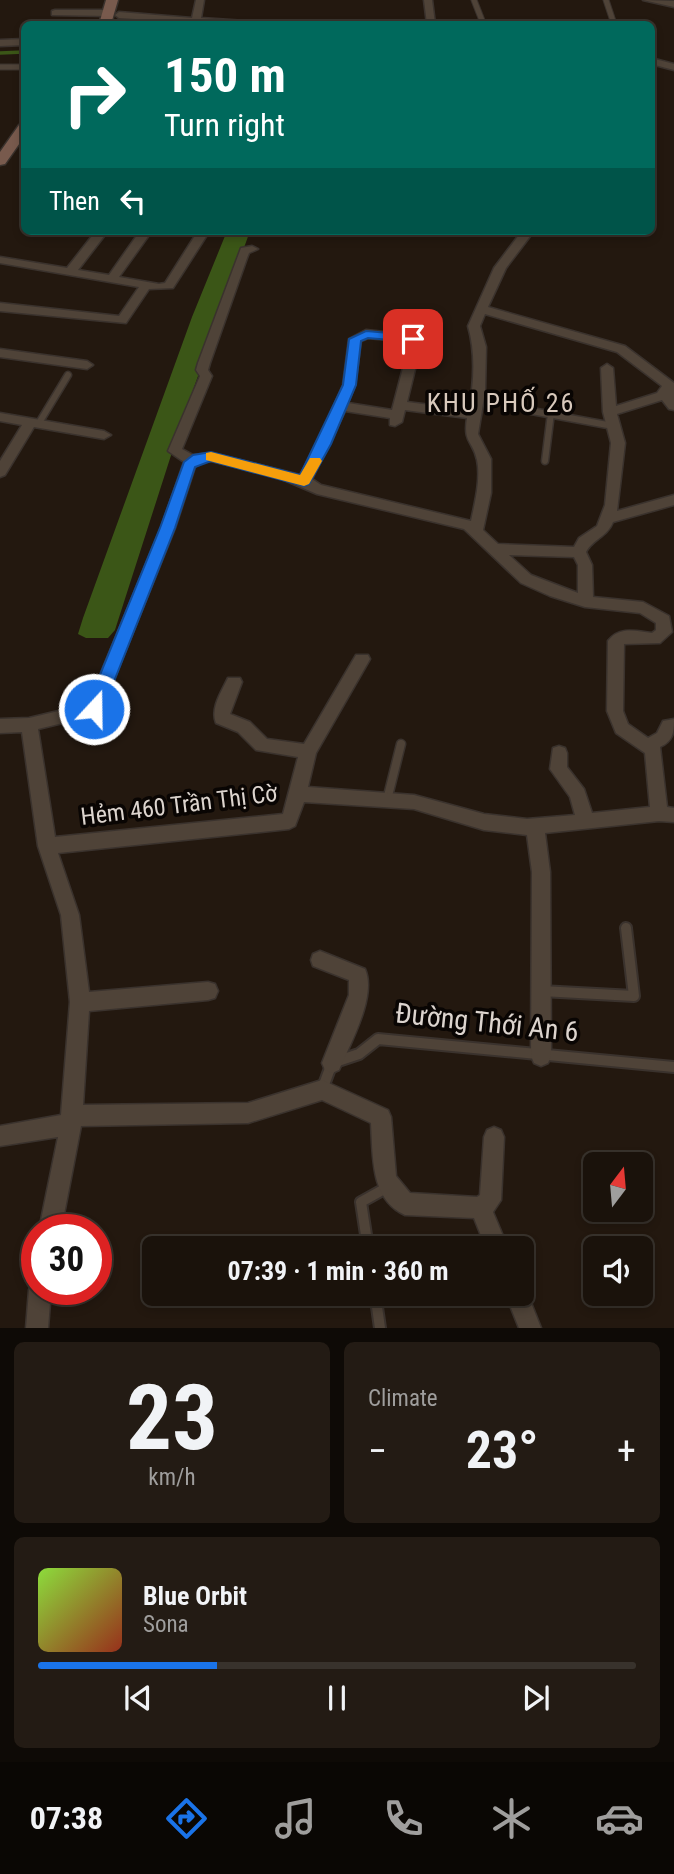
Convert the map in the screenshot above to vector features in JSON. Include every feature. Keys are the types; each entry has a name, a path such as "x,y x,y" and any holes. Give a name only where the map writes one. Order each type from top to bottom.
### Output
{"main road":[{"path":"112,0 113,18"},
{"path":"113,18 122,0"},
{"path":"0,160 21,132"}],"street":[{"path":"196,19 200,0"},
{"path":"428,0 431,21"},
{"path":"647,0 674,4"},
{"path":"55,13 113,18 216,21"},
{"path":"57,21 72,14"},
{"path":"0,43 21,42"},
{"path":"655,62 674,67"},
{"path":"70,272 99,235"},
{"path":"112,279 143,235"},
{"path":"0,260 146,285 169,286 201,235"},
{"path":"476,531 484,493 484,459 471,434 479,391 480,347 474,326 500,268 525,235"},
{"path":"192,463 188,457 175,452 206,376 202,370 204,363 241,258 246,250 253,249"},
{"path":"0,306 122,320 146,285"},
{"path":"481,309 621,349 670,386 663,391 668,394 674,406"},
{"path":"304,481 349,385 355,339 366,334 413,339 414,349 398,414"},
{"path":"0,353 87,365"},
{"path":"579,552 584,542 603,529 612,505 618,443 612,419 607,368"},
{"path":"612,419 668,394"},
{"path":"340,406 398,414 474,415"},
{"path":"0,417 104,435"},
{"path":"0,472 35,422"},
{"path":"0,726 29,725 94,709 192,463 198,458 211,457 304,481 317,489 469,525 526,579 584,601 643,608 669,621 664,632 655,639 624,636 616,641 615,711 622,728 653,750 666,815"},
{"path":"607,519 674,500"},
{"path":"494,549 579,552"},
{"path":"579,552 585,565 584,601"},
{"path":"298,794 308,752 362,659"},
{"path":"234,682 222,709 222,718 244,727 262,745 308,752"},
{"path":"29,725 47,846 70,915 80,1002 71,1120 53,1214"},
{"path":"648,746 663,738 668,726 674,726"},
{"path":"559,753 558,769 578,794 586,821"},
{"name":"Hẻm 460 Trần Thị Cờ","path":"47,846 289,821 298,794 414,802 484,822 535,827 666,815"},
{"path":"535,827 541,872 541,1056"},
{"path":"320,960 358,975 359,995 332,1063"},
{"path":"80,1002 208,991"},
{"path":"0,1136 71,1120 248,1113 322,1090 381,1116 386,1180 405,1204 481,1208 489,1200 494,1137"},
{"path":"481,1208 492,1236"},
{"path":"37,1328 39,1305"},
{"path":"521,1306 530,1328"}],"lane":[{"path":"474,0 482,21"},
{"path":"606,0 613,21"},
{"path":"0,67 21,67"},
{"path":"35,422 68,375"},
{"path":"526,410 612,419"},
{"path":"545,461 551,413"},
{"path":"387,800 401,744"},
{"path":"541,991 635,996 626,928"},
{"name":"Đường Thới An 6","path":"332,1063 359,1054 378,1039 674,1067"},
{"path":"322,1090 332,1063"},
{"path":"366,1236 361,1202 391,1186"},
{"path":"377,1306 380,1328"}],"shaded area":[{"path":"225,235 249,235 183,418 115,630 108,638 86,638 78,634 83,618 192,317"}],"waterway":[{"path":"0,53 21,52"}],"slow traffic":[{"path":"211,457 304,481 315,461"}],"district":[{"name":"KHU PHỐ 26","path":"501,403"}],"route":[{"path":"94,709 168,528 189,465 198,458 211,457 304,481 324,444 349,385 355,339 366,334 413,339"}]}
